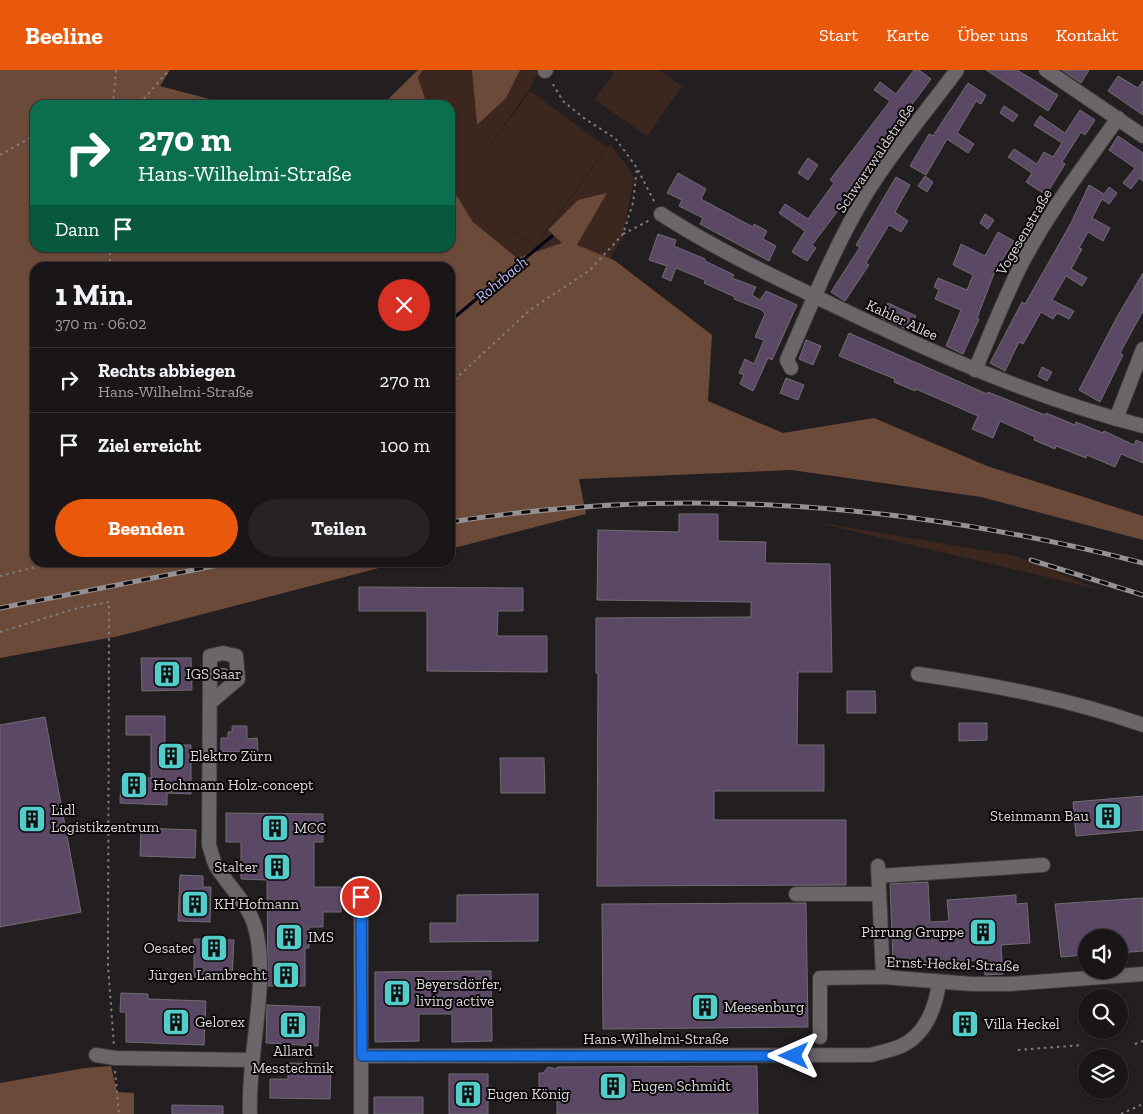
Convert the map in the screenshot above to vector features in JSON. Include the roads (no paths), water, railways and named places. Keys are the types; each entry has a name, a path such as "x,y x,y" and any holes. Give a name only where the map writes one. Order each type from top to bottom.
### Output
{"street":[{"name":"Schwarzwaldstraße","path":"791,368 787,360 835,249 864,197 957,70"},
{"path":"1046,70 1143,136"},
{"name":"Vogesenstraße","path":"975,370 1001,307 1022,264 1056,206 1118,118"},
{"name":"Kahler Allee","path":"661,214 737,259 975,370 1056,401 1143,426"},
{"path":"1116,419 1143,349"},
{"path":"918,674 1002,686 1112,714 1143,725"},
{"path":"212,702 210,844 215,865 230,883 248,913 254,927 258,955 258,996 250,1060 250,1114"},
{"path":"883,977 879,870 1043,865"},
{"path":"796,894 879,894"},
{"path":"361,897 361,1114"},
{"name":"Ernst-Heckel-Straße","path":"820,1037 820,978 883,977 939,982 1010,984 1143,974"},
{"name":"Hans-Wilhelmi-Straße","path":"362,1056 871,1055 902,1046 923,1029 938,997 939,982"},
{"path":"96,1055 250,1060"}],"waterway":[{"name":"Rohrbach","path":"455,317 552,236"}],"railway":[{"path":"455,521 538,511 625,504 712,503 798,506 885,514 971,526 1143,563"},
{"path":"1031,560 1143,595"},
{"path":"0,608 209,567"}],"place":[{"name":"IGS Saar","path":"167,674"},
{"name":"Elektro Zürn","path":"171,756"},
{"name":"Hochmann Holz-concept","path":"134,785"},
{"name":"Steinmann Bau","path":"1108,816"},
{"name":"Lidl Logistikzentrum","path":"32,819"},
{"name":"MCC","path":"275,828"},
{"name":"Stalter","path":"277,867"},
{"name":"KH Hofmann","path":"195,904"},
{"name":"Pirrung Gruppe","path":"983,932"},
{"name":"IMS","path":"289,937"},
{"name":"Oesatec","path":"214,948"},
{"name":"Jürgen Lambrecht","path":"286,975"},
{"name":"Beyersdörfer, living active","path":"397,993"},
{"name":"Meesenburg","path":"705,1007"},
{"name":"Gelorex","path":"176,1022"},
{"name":"Villa Heckel","path":"965,1024"},
{"name":"Allard Messtechnik","path":"293,1025"},
{"name":"Eugen Schmidt","path":"613,1086"},
{"name":"Eugen König","path":"468,1094"}]}
